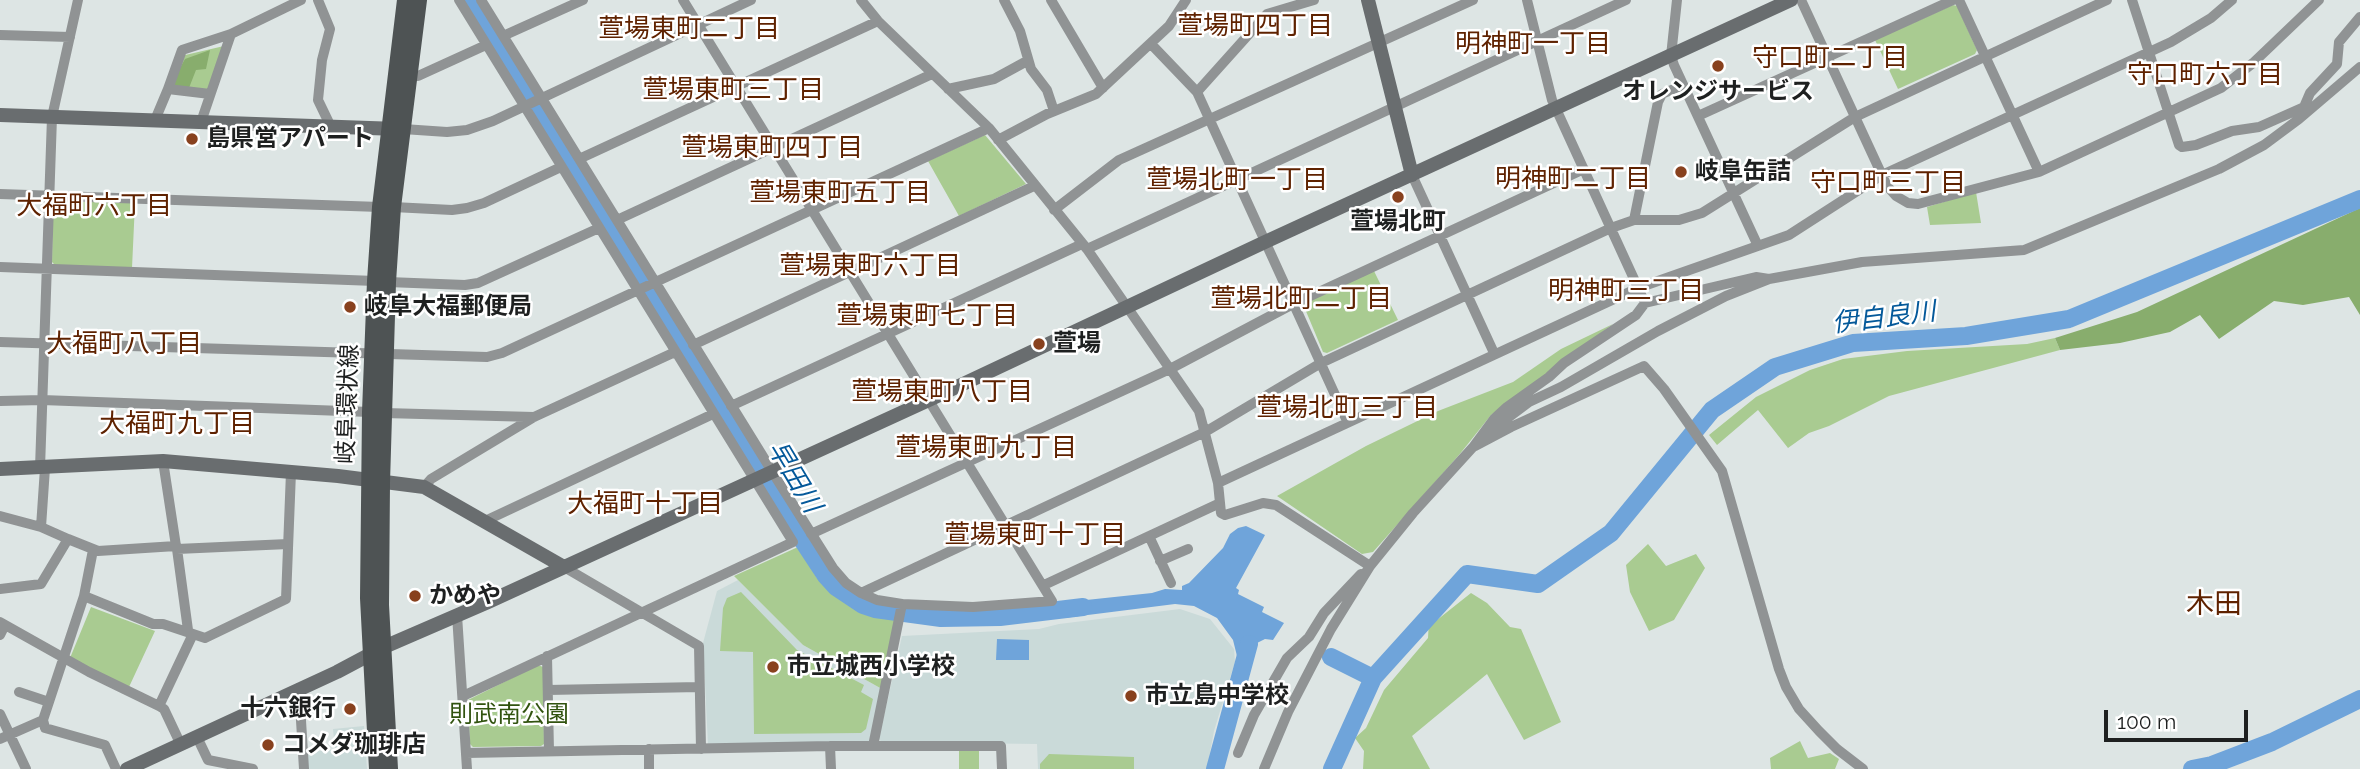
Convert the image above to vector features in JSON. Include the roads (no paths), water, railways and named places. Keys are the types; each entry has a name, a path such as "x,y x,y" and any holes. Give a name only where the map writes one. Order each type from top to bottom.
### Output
{"main road":[{"name":"岐阜環状線","path":"377,769 375,482 381,282 405,0"},
{"name":"岐阜環状線","path":"396,129 409,76 419,0"},
{"name":"岐阜環状線","path":"376,651 390,769"}],"street":[{"path":"41,527 42,400 52,117 78,0"},
{"path":"155,120 182,50 231,34 301,0"},
{"path":"318,0 330,29 322,60 318,100 331,127"},
{"path":"459,0 639,290 713,415 811,534 832,568 846,583 877,600 902,605 973,607 1052,601 683,0"},
{"path":"463,696 793,542 731,405 653,283 481,0"},
{"path":"503,36 583,0"},
{"path":"0,115 447,132 467,130 751,0"},
{"path":"861,0 878,21 989,128 1085,247 1199,411 1218,483 1221,513 1225,515 1263,503 1276,505 1370,566"},
{"path":"1004,0 1020,31 1027,61 1047,90 1054,111"},
{"path":"1051,0 1103,88"},
{"path":"998,140 1054,111 1079,103 1103,88 1169,26 1186,0"},
{"path":"1197,92 1267,15 1314,0"},
{"path":"1368,0 1412,174 1494,353"},
{"path":"1054,210 1119,160 1473,0"},
{"path":"1527,0 1555,109 1645,303"},
{"path":"731,405 1238,180 1626,0"},
{"path":"1676,0 1671,56 1758,246"},
{"path":"127,769 376,651 929,400 1791,0"},
{"path":"1801,0 1887,186 1896,196 1918,204 2039,172 2233,81 2319,0"},
{"path":"1698,116 1953,0"},
{"path":"1959,0 2039,172"},
{"path":"861,593 1206,432 1321,363 1611,228 1634,220 1679,220 1691,217 1855,117 2107,0"},
{"path":"2132,0 2179,145 2182,147 2196,145 2232,131 2259,127 2304,107 2310,93 2337,64 2339,42 2360,17"},
{"path":"1218,483 1638,288 1789,235 1882,175 2149,52 2192,30 2232,0"},
{"path":"579,159 878,21"},
{"path":"201,122 231,34"},
{"path":"0,35 70,37"},
{"path":"1151,44 1197,92 1347,421"},
{"path":"409,76 418,76 486,45"},
{"path":"948,89 994,79 1027,61"},
{"path":"1483,432 1505,421 1529,402 1561,387 1658,331 1726,296 1769,279 1862,262 2024,250 2219,169 2264,145 2360,67"},
{"path":"617,220 932,74"},
{"path":"1634,220 1658,102 1662,94 1683,85"},
{"path":"168,89 210,94"},
{"path":"0,342 472,359 495,355 989,128"},
{"path":"0,194 452,210 484,203 561,167"},
{"path":"811,534 1170,369 1293,303 1584,169"},
{"path":"693,345 1034,186"},
{"path":"0,267 465,285 478,283 599,228"},
{"path":"1264,769 1288,712 1331,629 1370,566 1507,407 1564,363 1636,316 1645,303 1756,277 1769,279"},
{"path":"424,487 431,479 534,417 675,352"},
{"path":"1474,446 1644,366 1664,389 1722,471 1786,687 1799,709 1819,731 1863,769"},
{"path":"0,401 42,400 534,417"},
{"path":"485,521 713,415"},
{"path":"159,706 190,632 163,461"},
{"path":"0,470 163,461 424,487 699,646 701,748"},
{"path":"84,596 153,624 163,624 205,638 286,599 291,472"},
{"path":"1044,585 1220,503"},
{"path":"0,516 41,527 93,550 288,544"},
{"path":"1149,537 1171,583"},
{"path":"0,589 41,584 68,539"},
{"path":"1160,561 1188,549"},
{"path":"93,550 84,596 43,720 45,728 105,745 116,769"},
{"path":"1238,753 1254,715 1287,658 1309,637 1324,613 1346,587 1370,566"},
{"path":"873,746 902,605"},
{"path":"457,615 467,769"},
{"path":"2,627 164,709 181,745"},
{"path":"547,656 549,751"},
{"path":"548,690 699,687"},
{"path":"299,688 304,769"},
{"path":"19,692 49,702"},
{"path":"0,714 5,737 26,769"},
{"path":"5,737 43,720"},
{"path":"197,737 208,760 253,769"},
{"path":"466,753 830,746 1001,746 1002,769"},
{"path":"830,746 831,769"},
{"path":"649,749 649,769"}],"water":[{"path":"1246,526 1265,535 1236,588 1239,590 1238,594 1264,607 1262,612 1284,623 1273,640 1265,639 1255,644 1247,667 1237,665 1233,640 1217,618 1194,606 1175,604 1064,618 1058,603 1152,593 1165,589 1182,590 1182,586 1189,583 1223,548 1230,534"},
{"path":"997,639 1029,640 1029,660 996,660"}],"waterway":[{"name":"早田川","path":"473,0 799,535 836,587 863,605 875,609 941,618 1000,617 1083,607"},
{"name":"伊自良川","path":"1332,769 1373,678 1467,574 1538,584 1611,533 1712,410 1775,367 1853,343 1966,336 2069,319 2360,199"},
{"path":"1215,769 1249,644"},
{"name":"早田川","path":"1331,657 1373,678"},
{"path":"2192,769 2212,765 2272,742 2360,699"}],"place":[{"name":"オレンジサービス","path":"1718,66"},
{"name":"島県営アパート","path":"192,139"},
{"name":"岐阜缶詰","path":"1681,172"},
{"name":"萱場北町","path":"1398,197"},
{"name":"岐阜大福郵便局","path":"350,307"},
{"name":"萱場","path":"1039,344"},
{"name":"かめや","path":"415,596"},
{"name":"市立城西小学校","path":"773,667"},
{"name":"市立島中学校","path":"1131,696"},
{"name":"十六銀行","path":"350,709"},
{"name":"コメダ珈琲店","path":"268,745"}],"district":[{"name":"萱場町四丁目","path":"1255,26"},
{"name":"萱場東町二丁目","path":"689,29"},
{"name":"明神町一丁目","path":"1533,44"},
{"name":"守口町二丁目","path":"1830,58"},
{"name":"守口町六丁目","path":"2205,75"},
{"name":"萱場東町三丁目","path":"733,90"},
{"name":"萱場東町四丁目","path":"772,148"},
{"name":"明神町二丁目","path":"1573,179"},
{"name":"萱場北町一丁目","path":"1237,180"},
{"name":"守口町三丁目","path":"1888,183"},
{"name":"萱場東町五丁目","path":"840,193"},
{"name":"大福町六丁目","path":"94,206"},
{"name":"萱場東町六丁目","path":"870,266"},
{"name":"明神町三丁目","path":"1626,291"},
{"name":"萱場北町二丁目","path":"1301,299"},
{"name":"萱場東町七丁目","path":"927,316"},
{"name":"大福町八丁目","path":"124,344"},
{"name":"萱場東町八丁目","path":"942,392"},
{"name":"萱場北町三丁目","path":"1347,408"},
{"name":"大福町九丁目","path":"177,424"},
{"name":"萱場東町九丁目","path":"986,448"},
{"name":"大福町十丁目","path":"645,504"},
{"name":"萱場東町十丁目","path":"1035,535"},
{"name":"木田","path":"2214,605"}],"park label":[{"name":"則武南公園","path":"509,715"}]}
